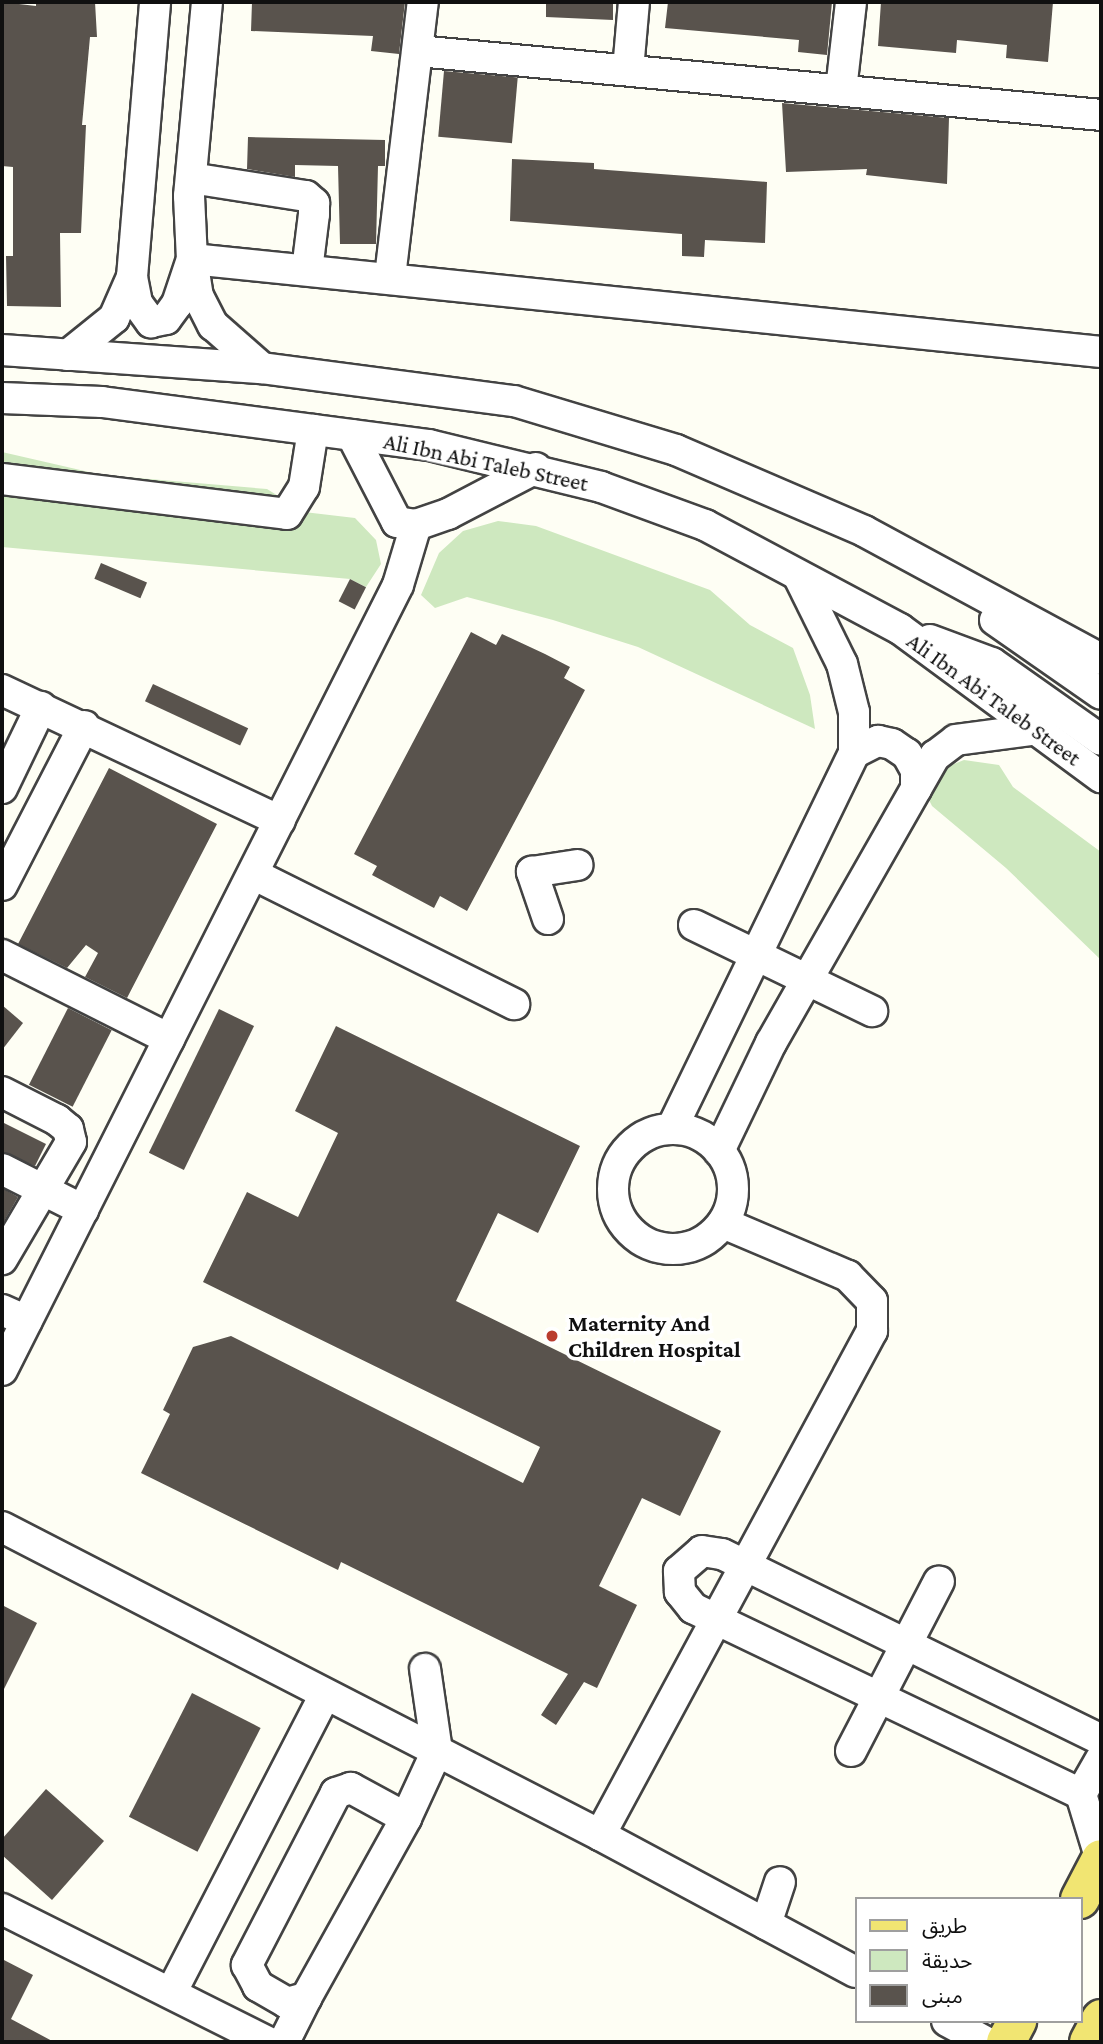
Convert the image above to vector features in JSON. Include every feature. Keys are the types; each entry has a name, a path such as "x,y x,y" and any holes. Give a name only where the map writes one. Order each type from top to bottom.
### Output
{"main road":[{"path":"1081,1897 1101,1860"},
{"path":"1089,2042 1101,2019"},
{"path":"1006,2042 1016,2023"}],"street":[{"path":"155,2 132,277 137,303 151,322 166,319 177,304 192,259"},
{"path":"207,2 191,178 192,259 198,296 213,326 262,368"},
{"path":"390,278 423,2"},
{"path":"628,70 634,2"},
{"path":"841,90 851,2"},
{"path":"418,51 1101,115"},
{"path":"191,178 306,196 314,204 307,270"},
{"path":"192,259 1101,352"},
{"path":"68,355 114,318 132,277"},
{"path":"2,350 262,368 514,401 676,450 864,531 1101,659"},
{"name":"Ali Ibn Abi Taleb Street","path":"2,398 102,402 429,445 536,468 705,525 900,629 1032,730 1101,777"},
{"path":"2,479 287,514 300,500 313,430"},
{"path":"352,435 397,522 416,525 448,514 536,468"},
{"path":"2,1370 14,1315 83,1210 398,585 416,525"},
{"path":"864,531 1101,694"},
{"path":"672,1128 854,752 855,712 842,664 799,577"},
{"path":"900,629 992,663 1101,740"},
{"path":"2,690 84,726 280,821"},
{"path":"2,788 41,707"},
{"path":"2,885 84,726"},
{"path":"854,752 878,741 921,755 956,740 1032,730"},
{"path":"719,1152 808,979 916,789 921,755"},
{"path":"548,919 532,872 577,865"},
{"path":"253,874 514,1004"},
{"path":"694,925 872,1011"},
{"path":"2,955 169,1038"},
{"path":"2,1092 68,1129 71,1142 45,1190 4,1251"},
{"path":"672,1128 713,1143 719,1152 732,1172 734,1196 723,1223 715,1234 693,1247 667,1250 643,1242 629,1230 617,1211 613,1190 616,1167 637,1140 672,1128"},
{"path":"2,1169 83,1210"},
{"path":"600,1835 872,1331 872,1301 848,1276 723,1223"},
{"path":"2,1527 600,1835 855,1971"},
{"path":"1081,1794 715,1619 685,1601 680,1592 679,1571 702,1551 712,1551 1101,1740"},
{"path":"851,1751 881,1699 939,1581"},
{"path":"284,2042 406,1818 437,1751 425,1669"},
{"path":"171,1993 325,1694"},
{"path":"1101,1759 1081,1794 1101,1860"},
{"path":"306,1998 287,2003 258,1986 247,1965 321,1814 336,1793 351,1788 406,1818"},
{"path":"766,1924 780,1882"},
{"path":"2,1909 268,2042"},
{"path":"951,2023 986,2042"}],"green space":[{"path":"2,452 102,475 267,489 304,512 355,518 376,540 381,564 366,587 350,579 2,547"},
{"path":"498,521 536,526 710,590 750,625 793,648 810,695 815,729 638,647 467,597 435,608 421,595 439,553 463,531"},
{"path":"964,760 999,765 1013,787 1101,852 1101,960 1006,868 932,806 924,790 939,770"}],"building":[{"path":"2,2 36,6 36,2 95,2 97,37 90,37 82,125 86,125 81,233 60,233 61,307 7,306 6,256 13,256 13,167 2,166"},
{"path":"252,2 405,2 399,54 371,51 373,36 251,31"},
{"path":"546,2 613,2 613,20 546,17"},
{"path":"668,2 832,2 827,55 798,52 799,40 665,28"},
{"path":"881,2 1053,2 1048,62 1006,58 1007,45 957,40 956,53 878,46"},
{"path":"444,71 518,77 512,143 438,137"},
{"path":"782,103 949,118 947,184 866,175 867,169 786,172"},
{"path":"248,137 385,140 385,166 378,166 376,244 340,244 338,166 295,165 295,177 247,169"},
{"path":"512,159 594,163 594,169 767,182 765,243 705,240 704,257 682,256 682,234 510,221"},
{"path":"101,563 147,583 140,598 94,579"},
{"path":"350,579 366,587 355,609 339,601"},
{"path":"471,632 496,645 502,634 545,654 570,667 564,678 585,690 467,911 440,896 434,908 372,875 377,866 354,854"},
{"path":"153,684 248,728 240,746 145,701"},
{"path":"109,768 217,824 127,998 85,977 98,953 86,945 67,968 18,944"},
{"path":"2,1005 23,1023 2,1050"},
{"path":"68,1008 112,1030 73,1107 29,1085"},
{"path":"219,1009 254,1026 184,1170 149,1153"},
{"path":"336,1026 580,1146 538,1233 498,1213 456,1301 721,1431 680,1516 642,1498 599,1586 637,1605 597,1688 584,1682 556,1725 541,1715 568,1674 341,1562 338,1570 141,1473 170,1414 163,1410 193,1347 231,1336 523,1483 540,1447 203,1282 247,1192 298,1217 338,1133 295,1111"},
{"path":"2,1122 46,1144 35,1166 2,1152"},
{"path":"2,1188 18,1197 2,1225"},
{"path":"2,1605 37,1623 2,1693"},
{"path":"192,1693 261,1728 198,1852 129,1817"},
{"path":"46,1789 104,1841 52,1900 2,1855 2,1839"},
{"path":"2,1959 33,1975 11,2019 54,2042 2,2042"}],"place":[{"name":"Maternity And Children Hospital","path":"552,1336"}]}
